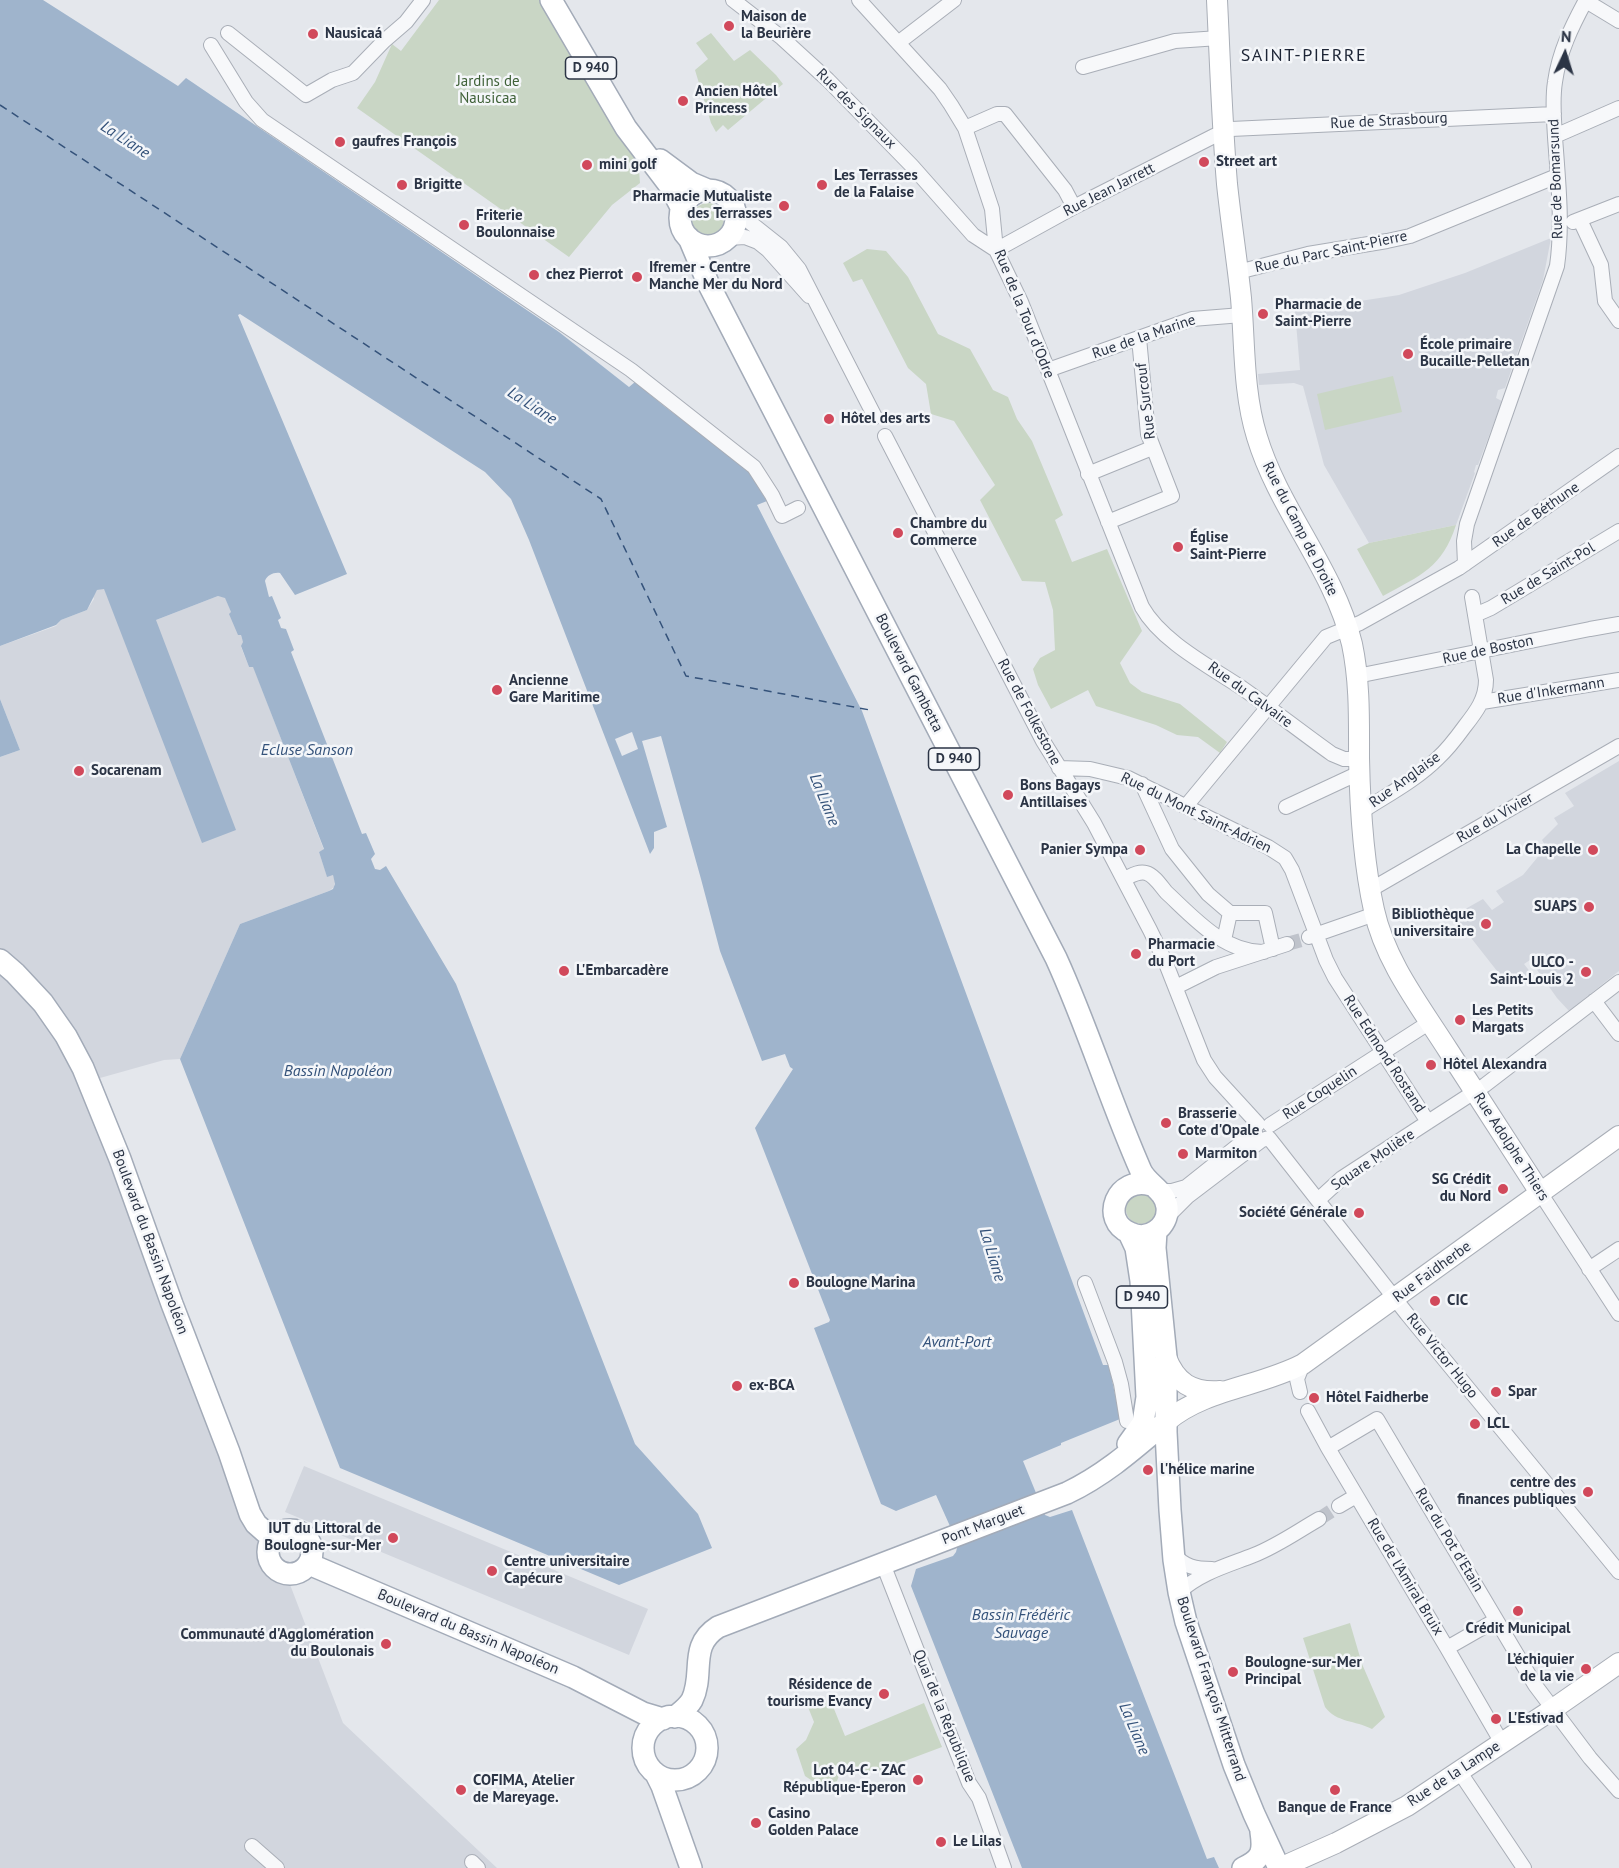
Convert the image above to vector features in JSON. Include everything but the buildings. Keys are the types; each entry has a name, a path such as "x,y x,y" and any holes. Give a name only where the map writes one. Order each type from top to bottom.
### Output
{"main road":[{"name":"D 940","path":"551,0 632,136 670,186 682,209"},
{"name":"D 940","path":"632,136 687,180 710,191"},
{"path":"710,191 723,195 733,206 736,223 725,240 713,245 704,246 696,243 689,238 681,225 682,209 693,195 701,192 710,191"},
{"name":"Boulevard Gambetta","path":"689,238 705,276 1056,958 1086,1027 1115,1111"},
{"name":"Boulevard Gambetta","path":"721,306 712,272 714,260 725,240"},
{"name":"Boulevard du Bassin Napoléon","path":"0,960 43,1003 66,1036 86,1074 124,1169 250,1514 256,1524 273,1539"},
{"name":"D 940","path":"1115,1111 1143,1174 1155,1188"},
{"name":"D 940","path":"1115,1111 1123,1159 1122,1191"},
{"path":"1134,1184 1155,1188 1167,1205 1161,1225 1141,1236 1128,1233 1118,1223 1115,1215 1115,1202 1122,1191 1134,1184"},
{"name":"D 940","path":"1161,1225 1156,1253 1166,1357 1167,1421"},
{"name":"D 940","path":"1100,1476 1136,1435 1143,1423 1146,1409 1141,1281 1136,1248 1128,1233"},
{"path":"1100,1476 1167,1421"},
{"name":"Boulevard François Mitterrand","path":"1167,1421 1173,1552 1186,1622 1234,1764 1262,1832 1280,1868"},
{"name":"Boulevard François Mitterrand","path":"1131,1451 1144,1447 1151,1449 1156,1455 1169,1503"},
{"name":"Pont Marguet","path":"884,1563 1059,1496 1100,1476"},
{"path":"286,1530 295,1530 303,1534 312,1546 313,1556 304,1570 288,1575 280,1572 271,1564 268,1546 273,1539 286,1530"},
{"path":"643,1748 649,1731 691,1701 698,1676 700,1646 712,1630 884,1563"},
{"name":"Boulevard du Bassin Napoléon","path":"309,1564 573,1677 643,1713 669,1718"},
{"path":"625,1703 635,1723 647,1762 662,1786 691,1868"},
{"path":"656,1774 669,1780 686,1778 697,1771 706,1757 706,1741 700,1729 688,1719 669,1718"},
{"path":"1243,1868 1261,1855 1262,1832"}],"street":[{"path":"228,33 306,95 332,80 353,73 406,22 423,0"},
{"name":"Rue des Signaux","path":"733,0 782,38 828,80 912,166 974,235 996,250"},
{"name":"Rue de la Tour d'Odre","path":"859,0 946,98 965,128 992,209 996,250 1021,302 1139,601 1148,617"},
{"path":"898,43 954,0"},
{"name":"Rue du Camp de Droite","path":"1217,0 1227,184 1238,272 1247,389 1257,439 1270,473 1333,591 1347,628 1357,676 1361,812 1375,914"},
{"path":"1586,0 1619,21"},
{"name":"Rue de Bomarsund","path":"1465,564 1464,541 1467,524 1552,282 1558,258 1560,224 1554,83 1570,30 1586,0"},
{"path":"1083,67 1175,41 1219,38"},
{"path":"211,45 246,102 262,120 631,370 754,467 782,516 798,508"},
{"path":"1555,136 1619,108"},
{"path":"965,128 998,114 1005,114 1065,190 1074,207"},
{"name":"Rue de Strasbourg","path":"1224,132 1245,128 1554,114"},
{"name":"Rue Jean Jarrett","path":"996,250 1074,207 1224,132"},
{"name":"Rue du Parc Saint-Pierre","path":"1238,272 1308,254 1410,236 1557,176"},
{"path":"1560,224 1580,220 1619,204"},
{"path":"733,206 789,255 807,281 875,417"},
{"path":"1580,220 1601,265 1605,301 1619,321"},
{"path":"725,240 744,237 761,244 819,307"},
{"name":"Rue de la Marine","path":"1048,370 1192,319 1242,315"},
{"name":"Rue Surcouf","path":"1108,522 1172,496 1152,448 1147,427 1139,338"},
{"name":"Rue de Folkestone","path":"885,436 1042,741 1094,824 1124,879 1163,955 1176,987"},
{"path":"1088,474 1152,448"},
{"name":"Rue de Béthune","path":"1186,807 1330,634 1347,628 1453,572 1619,456"},
{"name":"Rue de Saint-Pol","path":"1475,615 1491,608 1619,531"},
{"path":"1472,597 1486,686 1482,702"},
{"name":"Rue du Calvaire","path":"1148,617 1167,637 1335,756 1359,766"},
{"name":"Rue de Boston","path":"1357,676 1619,624"},
{"name":"Rue d'Inkermann","path":"1482,702 1619,680"},
{"name":"Rue Anglaise","path":"1361,812 1416,776 1438,758 1482,702"},
{"name":"Rue du Vivier","path":"1370,890 1619,746"},
{"path":"1287,807 1359,766"},
{"name":"Rue du Mont Saint-Adrien","path":"1059,768 1098,771 1128,778 1281,854 1290,866 1301,894 1312,936"},
{"path":"1142,784 1175,854 1208,894 1230,912 1265,913 1269,951"},
{"path":"1124,879 1138,873 1150,875 1195,920 1224,940 1244,949 1269,951"},
{"path":"1224,940 1230,912"},
{"path":"1312,936 1375,914"},
{"name":"Rue Adolphe Thiers","path":"1375,914 1397,969 1619,1314"},
{"name":"Rue Edmond Rostand","path":"1312,936 1335,978 1428,1122 1475,1091 1619,982"},
{"path":"1176,987 1216,967 1287,944"},
{"name":"Rue Victor Hugo","path":"1176,987 1207,1065 1215,1077 1263,1132 1619,1572"},
{"path":"1594,1001 1619,1034"},
{"name":"Rue Coquelin","path":"1263,1132 1430,1022"},
{"name":"Square Molière","path":"1318,1200 1342,1178 1428,1122"},
{"path":"1155,1188 1172,1191 1186,1187 1263,1132"},
{"path":"1161,1225 1187,1197 1263,1132"},
{"name":"Rue Faidherbe","path":"1167,1421 1187,1407 1303,1364 1619,1136"},
{"path":"1588,1269 1619,1249"},
{"path":"1085,1283 1115,1362 1127,1421"},
{"name":"Rue Faidherbe","path":"1166,1357 1171,1370 1186,1385 1207,1391 1234,1389"},
{"path":"1300,1392 1297,1379 1303,1364"},
{"name":"Rue de l'Amiral Bruix","path":"1308,1411 1502,1743"},
{"name":"Rue du Pot d'Etain","path":"1328,1448 1377,1419 1535,1684 1590,1758 1619,1791"},
{"path":"1339,1506 1356,1496"},
{"path":"1179,1592 1192,1581 1214,1569 1267,1549 1319,1518"},
{"path":"1173,1552 1181,1562 1189,1566 1214,1569"},
{"name":"Quai de la République","path":"884,1563 969,1783 979,1798 1004,1868"},
{"path":"1447,1648 1496,1620"},
{"name":"Rue de la Lampe","path":"1280,1868 1336,1843 1420,1798 1619,1663"},
{"path":"1459,1771 1524,1868"},
{"path":"252,1846 277,1868"}],"shaded area":[{"name":"École primaire Bucaille-Pelletan","path":"1551,238 1543,280 1505,388 1498,390 1496,398 1502,401 1478,465 1476,465 1456,525 1369,543 1324,465 1303,386 1294,383 1259,385 1258,374 1300,370 1295,311 1399,295 1465,273"},
{"path":"104,588 137,671 156,620 218,596 225,597 244,643 241,647 249,667 253,666 324,850 319,852 327,876 333,875 335,882 334,887 329,891 240,924 180,1059 164,1060 100,1078 343,1723 497,1868 0,1868 0,757 20,750 0,699 0,646 56,626 61,620 87,610 97,590"},
{"path":"1619,761 1619,971 1569,1011 1530,960 1524,964 1535,978 1524,985 1518,977 1508,985 1457,920 1451,917 1483,899 1492,910 1504,902 1496,891 1523,875 1546,847 1542,840 1558,824 1554,818 1574,806 1565,793"},
{"name":"Centre universitaire Capécure","path":"304,1466 648,1609 629,1655 285,1512"}],"green space":[{"name":"Jardins de Nausicaa","path":"439,0 539,0 615,128 638,157 640,183 612,205 569,257 357,108 375,82 392,44 401,51"},
{"path":"711,33 734,61 750,50 783,84 728,130 723,125 716,132 711,123 695,70 708,59 696,43"},
{"path":"708,203 719,208 724,219 719,230 708,235 697,230 692,219 697,208"},
{"path":"867,249 886,251 908,277 938,334 970,349 993,390 1008,397 1017,419 1032,441 1063,515 1055,520 1072,562 1107,549 1142,631 1120,663 1130,683 1142,692 1180,704 1227,742 1220,753 1198,737 1177,735 1156,725 1096,706 1088,690 1051,709 1038,685 1033,669 1040,658 1055,650 1053,610 1045,582 1022,581 980,500 995,485 954,421 931,414 926,384 908,368 862,279 853,282 843,263"},
{"path":"1393,376 1402,412 1325,430 1317,394"},
{"path":"1456,525 1437,561 1419,576 1383,596 1357,549 1369,543"},
{"path":"1141,1194 1147,1195 1155,1203 1155,1215 1147,1223 1141,1224 1135,1223 1127,1215 1126,1209 1127,1203 1135,1195"},
{"path":"1350,1623 1362,1664 1385,1717 1372,1729 1341,1719 1325,1707 1303,1638"},
{"path":"830,1699 845,1736 924,1703 942,1747 878,1771 836,1771 840,1773 832,1794 805,1776 796,1749 806,1740 814,1722 808,1707"}],"water":[{"path":"0,0 43,0 178,86 186,78 559,332 629,387 635,382 747,469 767,501 757,505 862,711 1103,1365 1109,1365 1120,1419 1023,1461 1045,1515 1050,1517 1072,1510 1207,1859 1214,1857 1219,1868 1022,1868 911,1586 916,1569 953,1556 958,1544 936,1495 896,1511 881,1504 814,1328 830,1320 755,1128 793,1069 785,1054 762,1061 720,951 661,736 642,741 667,827 654,832 654,848 650,854 529,540 511,499 485,472 240,314 238,315 347,574 295,595 280,573 273,574 265,581 269,597 272,596 281,618 278,620 281,628 286,629 294,650 291,652 362,834 366,833 375,854 371,859 375,869 380,870 386,866 456,984 635,1444 698,1514 712,1548 619,1585 340,1468 180,1059 240,924 329,891 335,884 333,875 327,877 319,852 324,849 253,667 249,667 241,646 243,642 241,635 238,635 225,598 218,596 156,620 236,830 202,843 104,589 97,590 87,610 61,620 56,625 0,646"},
{"path":"0,699 20,750 0,757"}],"pier":[{"path":"632,732 638,749 622,756 615,739"}],"ferry route":[{"path":"0,105 601,499 686,676 870,710"}],"tunnel":[{"path":"1287,944 1308,938"},
{"path":"1319,1519 1339,1506"}],"place":[{"name":"Maison de la Beurière","path":"729,26"},
{"name":"Nausicaá","path":"313,34"},
{"name":"Ancien Hôtel Princess","path":"683,101"},
{"name":"gaufres François","path":"340,142"},
{"name":"Street art","path":"1204,162"},
{"name":"mini golf","path":"587,165"},
{"name":"Brigitte","path":"402,185"},
{"name":"Les Terrasses de la Falaise","path":"822,185"},
{"name":"Pharmacie Mutualiste des Terrasses","path":"784,206"},
{"name":"Friterie Boulonnaise","path":"464,225"},
{"name":"chez Pierrot","path":"534,275"},
{"name":"Ifremer - Centre Manche Mer du Nord","path":"637,277"},
{"name":"Pharmacie de Saint-Pierre","path":"1263,314"},
{"name":"École primaire Bucaille-Pelletan","path":"1408,354"},
{"name":"Hôtel des arts","path":"829,419"},
{"name":"Chambre du Commerce","path":"898,533"},
{"name":"Église Saint-Pierre","path":"1178,547"},
{"name":"Ancienne Gare Maritime","path":"497,690"},
{"name":"Socarenam","path":"79,771"},
{"name":"Bons Bagays Antillaises","path":"1008,795"},
{"name":"Panier Sympa","path":"1140,850"},
{"name":"La Chapelle","path":"1593,850"},
{"name":"SUAPS","path":"1589,907"},
{"name":"Bibliothèque universitaire","path":"1486,924"},
{"name":"Pharmacie du Port","path":"1136,954"},
{"name":"L'Embarcadère","path":"564,971"},
{"name":"ULCO - Saint-Louis 2","path":"1586,972"},
{"name":"Les Petits Margats","path":"1460,1020"},
{"name":"Hôtel Alexandra","path":"1431,1065"},
{"name":"Brasserie Cote d'Opale","path":"1166,1123"},
{"name":"Marmiton","path":"1183,1154"},
{"name":"SG Crédit du Nord","path":"1503,1189"},
{"name":"Société Générale","path":"1359,1213"},
{"name":"Boulogne Marina","path":"794,1283"},
{"name":"CIC","path":"1435,1301"},
{"name":"ex-BCA","path":"737,1386"},
{"name":"Spar","path":"1496,1392"},
{"name":"Hôtel Faidherbe","path":"1314,1398"},
{"name":"LCL","path":"1475,1424"},
{"name":"l'hélice marine","path":"1148,1470"},
{"name":"centre des finances publiques","path":"1588,1492"},
{"name":"IUT du Littoral de Boulogne-sur-Mer","path":"393,1538"},
{"name":"Centre universitaire Capécure","path":"492,1571"},
{"name":"Crédit Municipal","path":"1518,1611"},
{"name":"Communauté d'Agglomération du Boulonais","path":"386,1644"},
{"name":"L’échiquier de la vie","path":"1586,1669"},
{"name":"Boulogne-sur-Mer Principal","path":"1233,1672"},
{"name":"Résidence de tourisme Evancy","path":"884,1694"},
{"name":"L'Estivad","path":"1496,1719"},
{"name":"Lot 04-C - ZAC République-Eperon","path":"918,1780"},
{"name":"COFIMA, Atelier de Mareyage.","path":"461,1790"},
{"name":"Banque de France","path":"1335,1790"},
{"name":"Casino Golden Palace","path":"756,1823"},
{"name":"Le Lilas","path":"941,1842"}],"district":[{"name":"SAINT-PIERRE","path":"1304,56"}],"water label":[{"name":"La Liane","path":"125,140"},
{"name":"La Liane","path":"532,406"},
{"name":"Ecluse Sanson","path":"307,750"},
{"name":"La Liane","path":"824,800"},
{"name":"Bassin Napoléon","path":"338,1071"},
{"name":"La Liane","path":"992,1255"},
{"name":"Avant-Port","path":"957,1342"},
{"name":"Bassin Frédéric Sauvage","path":"1021,1624"},
{"name":"La Liane","path":"1134,1729"}]}
